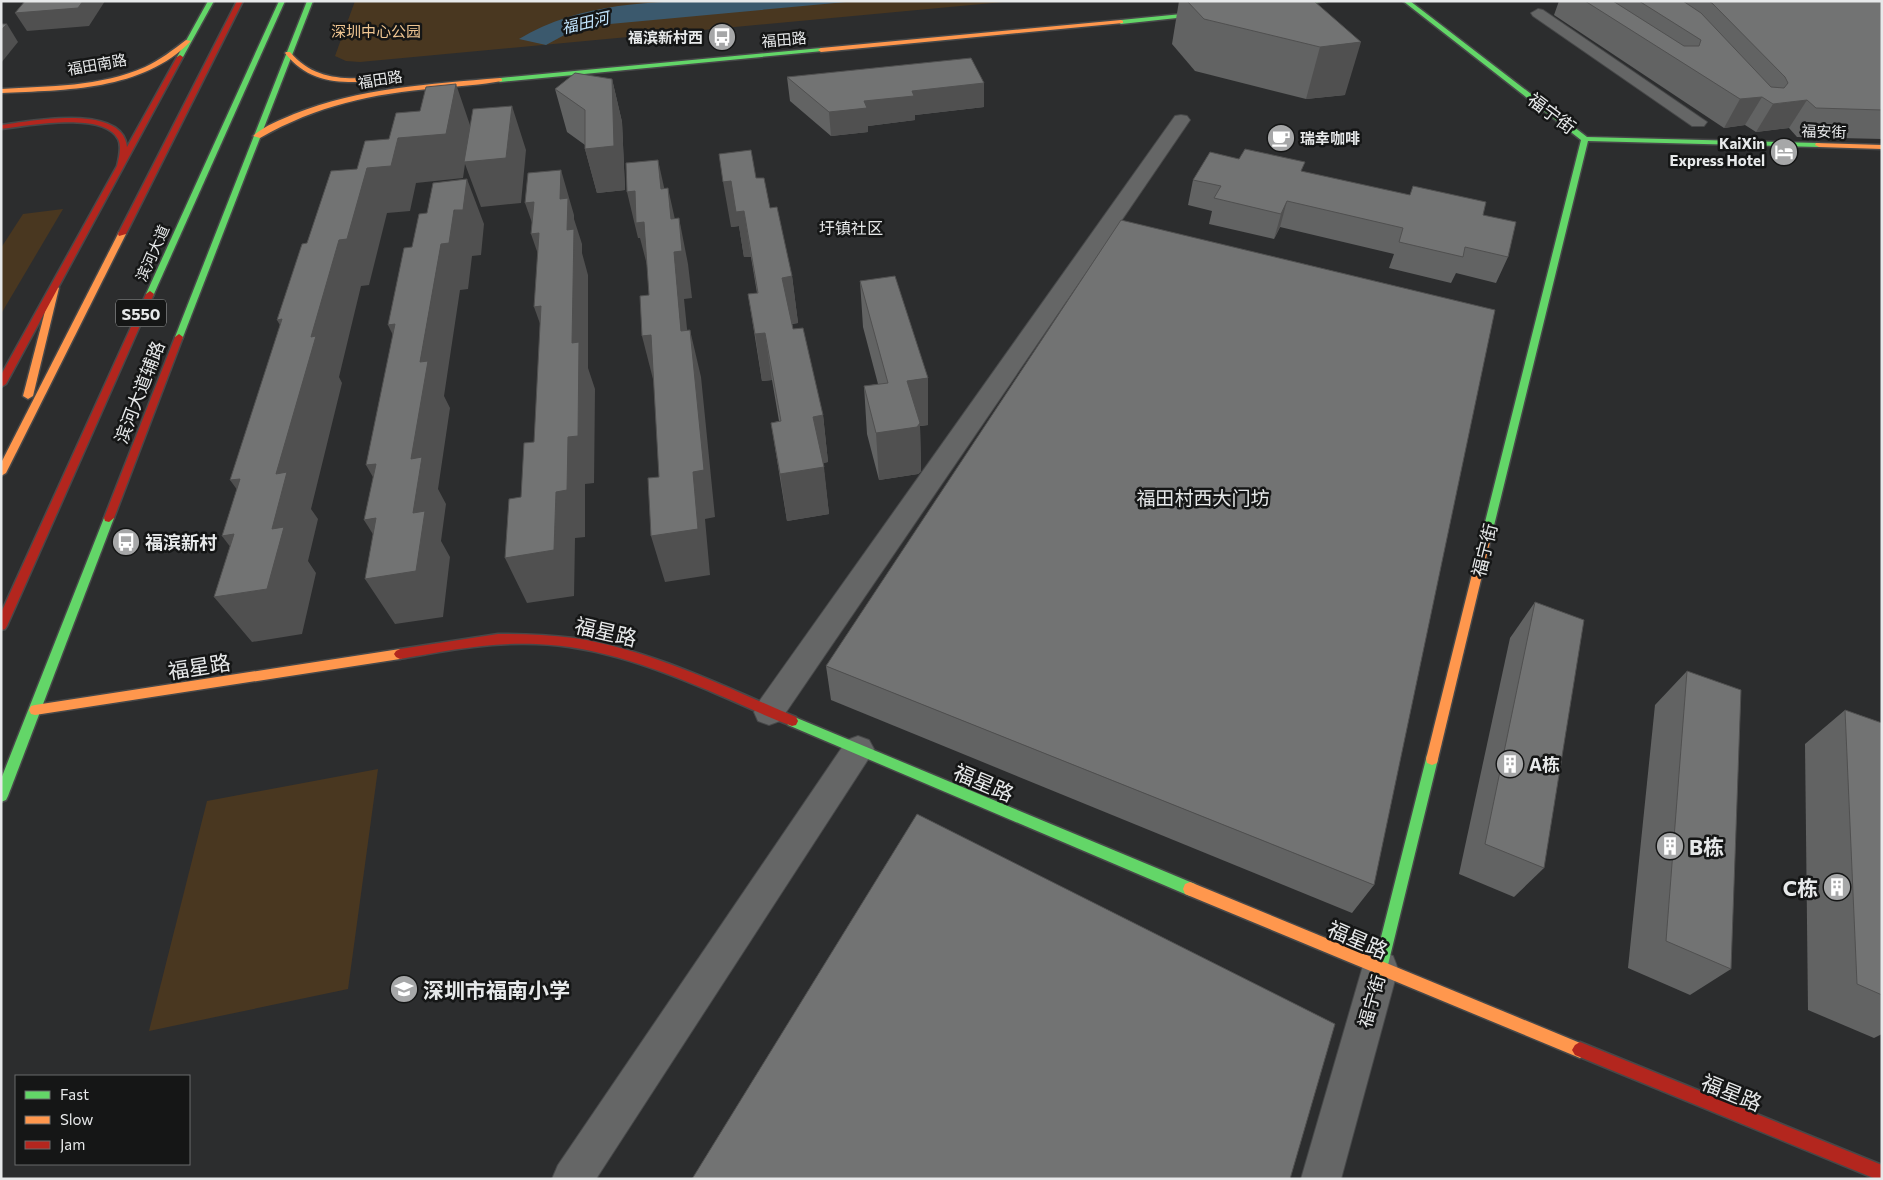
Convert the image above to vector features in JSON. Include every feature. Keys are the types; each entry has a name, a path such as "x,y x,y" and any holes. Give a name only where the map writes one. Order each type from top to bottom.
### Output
{"main road":[{"path":"1,384 211,1"},
{"name":"滨河大道","path":"1,473 240,1"},
{"name":"滨河大道","path":"1,626 282,1"},
{"name":"滨河大道辅路","path":"1,796 288,53 310,1"},
{"path":"1264,7 1322,1"},
{"name":"福宁街","path":"1380,969 1585,138 1406,1"},
{"name":"福田路","path":"257,136 273,124 310,108 409,89 1225,11"},
{"name":"福田南路","path":"1,91 113,79 149,68 173,55 188,41"},
{"name":"福田路","path":"288,53 296,68 319,76 352,79 406,77 547,64"},
{"path":"54,86 91,88 100,95"},
{"path":"27,125 70,116 86,109"},
{"path":"1,128 70,121 105,124 116,130 122,138 123,149 120,168"},
{"name":"福安街","path":"1585,138 1882,147"},
{"path":"17,442 55,288"},
{"name":"福星路","path":"35,710 459,644 529,638 559,639 620,651 652,662 1380,969 1882,1173"}],"street":[{"path":"1556,11 1538,13 1698,122"},
{"path":"1629,74 1648,72"},
{"path":"769,712 1181,120"},
{"path":"572,1179 858,749"},
{"name":"福宁街","path":"1321,1179 1380,969"}],"green space":[{"name":"深圳中心公园","path":"355,1 1014,1 360,62 346,61 335,56"},
{"path":"63,209 1,314 1,248 23,214"},
{"path":"378,769 348,989 149,1031 207,801"}],"water":[{"name":"福田河","path":"679,1 857,1 610,24 568,33 546,45 519,39 544,26 569,17 624,5"}],"building":[{"path":"25,1 83,1 78,8 15,13"},
{"path":"1187,1 1314,1 1361,42 1320,47 1204,19"},
{"path":"1585,1 1613,1 1684,46 1699,46 1701,40 1639,1 1683,1 1701,13 1771,87 1784,88 1788,83 1785,77 1709,1 1882,1 1882,110 1816,108 1807,100 1773,104 1762,97 1740,99"},
{"path":"1,24 7,24 1,30"},
{"path":"971,58 984,83 912,91 914,96 864,101 867,108 829,112 787,77"},
{"path":"575,73 612,79 614,146 585,149 585,110 555,89"},
{"path":"456,84 446,134 398,138 391,166 367,168 347,239 339,240 311,337 316,336 276,474 287,472 272,529 284,527 267,589 214,597 234,534 222,536 240,479 230,480 282,319 277,320 302,244 307,243 331,171 357,169 365,141 389,139 396,113 420,111 426,87"},
{"path":"512,106 506,158 464,162 473,109"},
{"path":"1245,149 1305,162 1301,171 1410,195 1413,186 1486,202 1483,215 1516,222 1508,257 1465,247 1463,257 1399,242 1403,228 1287,201 1281,214 1214,198 1221,186 1193,180 1210,152 1239,159"},
{"path":"751,150 756,178 764,178 770,208 777,207 792,276 782,278 793,329 803,328 823,415 813,417 824,467 780,474 771,423 781,421 765,333 755,334 748,294 758,293 744,211 736,212 731,181 723,182 719,154"},
{"path":"658,160 661,189 668,188 671,219 679,218 682,251 674,252 681,331 690,330 704,470 693,472 698,529 651,536 648,478 659,477 651,335 642,336 640,296 649,295 644,222 636,223 635,191 627,192 626,163"},
{"path":"561,170 560,199 568,198 567,230 574,229 572,343 579,342 578,436 568,437 567,490 556,492 554,550 505,558 509,499 521,497 524,443 534,442 541,306 534,307 539,233 531,234 534,202 525,203 528,173"},
{"path":"467,179 463,210 454,210 449,243 441,244 420,362 428,361 411,459 422,457 413,513 425,511 416,571 365,579 376,518 364,520 376,464 366,465 395,324 388,325 404,248 412,247 419,214 427,213 433,183"},
{"path":"1121,220 1495,310 1374,885 826,666"},
{"path":"895,276 928,378 907,381 920,423 917,427 876,433 864,386 888,383 860,281"},
{"path":"1535,602 1584,620 1544,868 1485,844"},
{"path":"1687,671 1741,690 1731,969 1666,941"},
{"path":"1845,710 1882,723 1882,995 1857,984"},
{"path":"917,814 1335,1024 1290,1179 692,1179"}],"traffic: fast":[{"path":"180,57 211,1"},
{"path":"150,294 282,1"},
{"path":"179,337 310,1"},
{"path":"1278,6 1323,1"},
{"path":"1406,1 1585,139"},
{"path":"1121,22 1212,13"},
{"path":"500,80 821,50"},
{"path":"1585,139 1819,145"},
{"path":"1486,538 1585,139"},
{"path":"1,796 109,518"},
{"path":"792,721 1190,889"},
{"path":"1380,969 1432,759"}],"traffic: slow":[{"path":"821,50 1121,22"},
{"path":"1,91 75,86 124,77 169,57 188,41"},
{"path":"288,53 297,64 308,72 321,76 349,80 391,78"},
{"path":"257,136 284,121 313,109 343,100 406,89 500,80"},
{"path":"1819,145 1882,147"},
{"path":"1,473 122,234"},
{"path":"28,396 55,288"},
{"path":"1432,759 1486,538"},
{"path":"35,710 400,654"},
{"path":"1190,889 1580,1050"}],"traffic: jam":[{"path":"122,234 240,1"},
{"path":"1,384 180,57"},
{"path":"1,127 66,120 100,123 113,128 121,137 123,157 120,168"},
{"path":"1,626 150,294"},
{"path":"109,518 179,337"},
{"path":"400,654 461,643 498,639 537,639 575,643 649,662 721,690 792,721"},
{"path":"1580,1050 1882,1173"}],"place":[{"name":"福滨新村西","path":"722,37"},
{"name":"瑞幸咖啡","path":"1281,138"},
{"name":"KaiXin Express Hotel","path":"1784,152"},
{"name":"福滨新村","path":"126,542"},
{"name":"A栋","path":"1510,764"},
{"name":"B栋","path":"1670,846"},
{"name":"C栋","path":"1837,887"},
{"name":"深圳市福南小学","path":"404,989"}],"district":[{"name":"圩镇社区","path":"851,227"},
{"name":"福田村西大门坊","path":"1203,497"}]}
